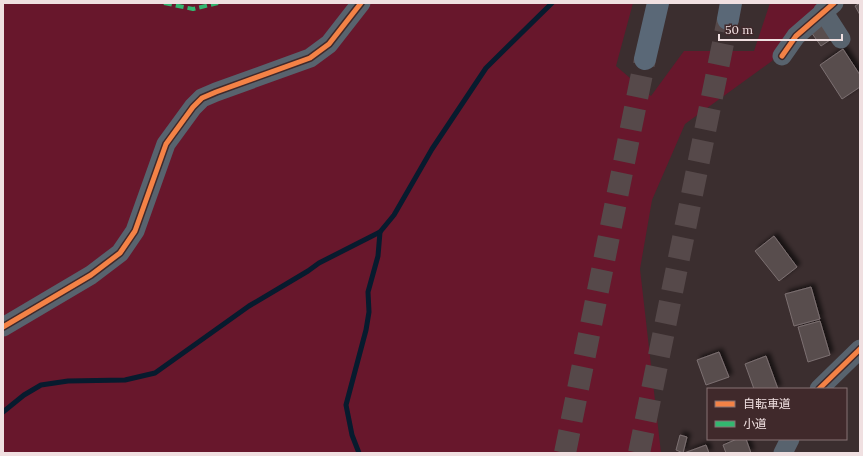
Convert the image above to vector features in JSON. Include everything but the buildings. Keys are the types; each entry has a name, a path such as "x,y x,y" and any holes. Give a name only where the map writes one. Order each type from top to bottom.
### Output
{"highway":[{"path":"645,59 658,3"}],"street":[{"path":"3,327 91,275 120,253 135,231 166,144 192,107 202,98 216,92 310,58 329,44 361,3"},
{"path":"782,56 796,36 829,7 841,38"},
{"path":"820,388 860,349"},
{"path":"783,453 790,440"}],"shaded area":[{"path":"3,3 633,3 616,66 651,96 684,51 754,51 770,3 821,3 788,33 772,61 685,124 652,200 640,269 661,453 3,453"}],"waterway":[{"path":"3,412 24,395 41,385 68,381 125,380 155,373 249,306 319,263 380,232 394,215 432,149 486,68 552,3"},
{"path":"359,453 352,435 346,405 366,330 369,312 368,292 378,256 380,232"}],"tunnel":[{"path":"639,453 728,19"},
{"path":"565,453 645,59"}],"marked path":[{"path":"164,3 193,9 218,3"}],"cycle path":[{"path":"3,327 91,275 120,253 135,231 166,144 193,107 202,98 310,58 329,44 361,3"},
{"path":"782,56 796,36 834,3"},
{"path":"820,388 860,349"}]}
